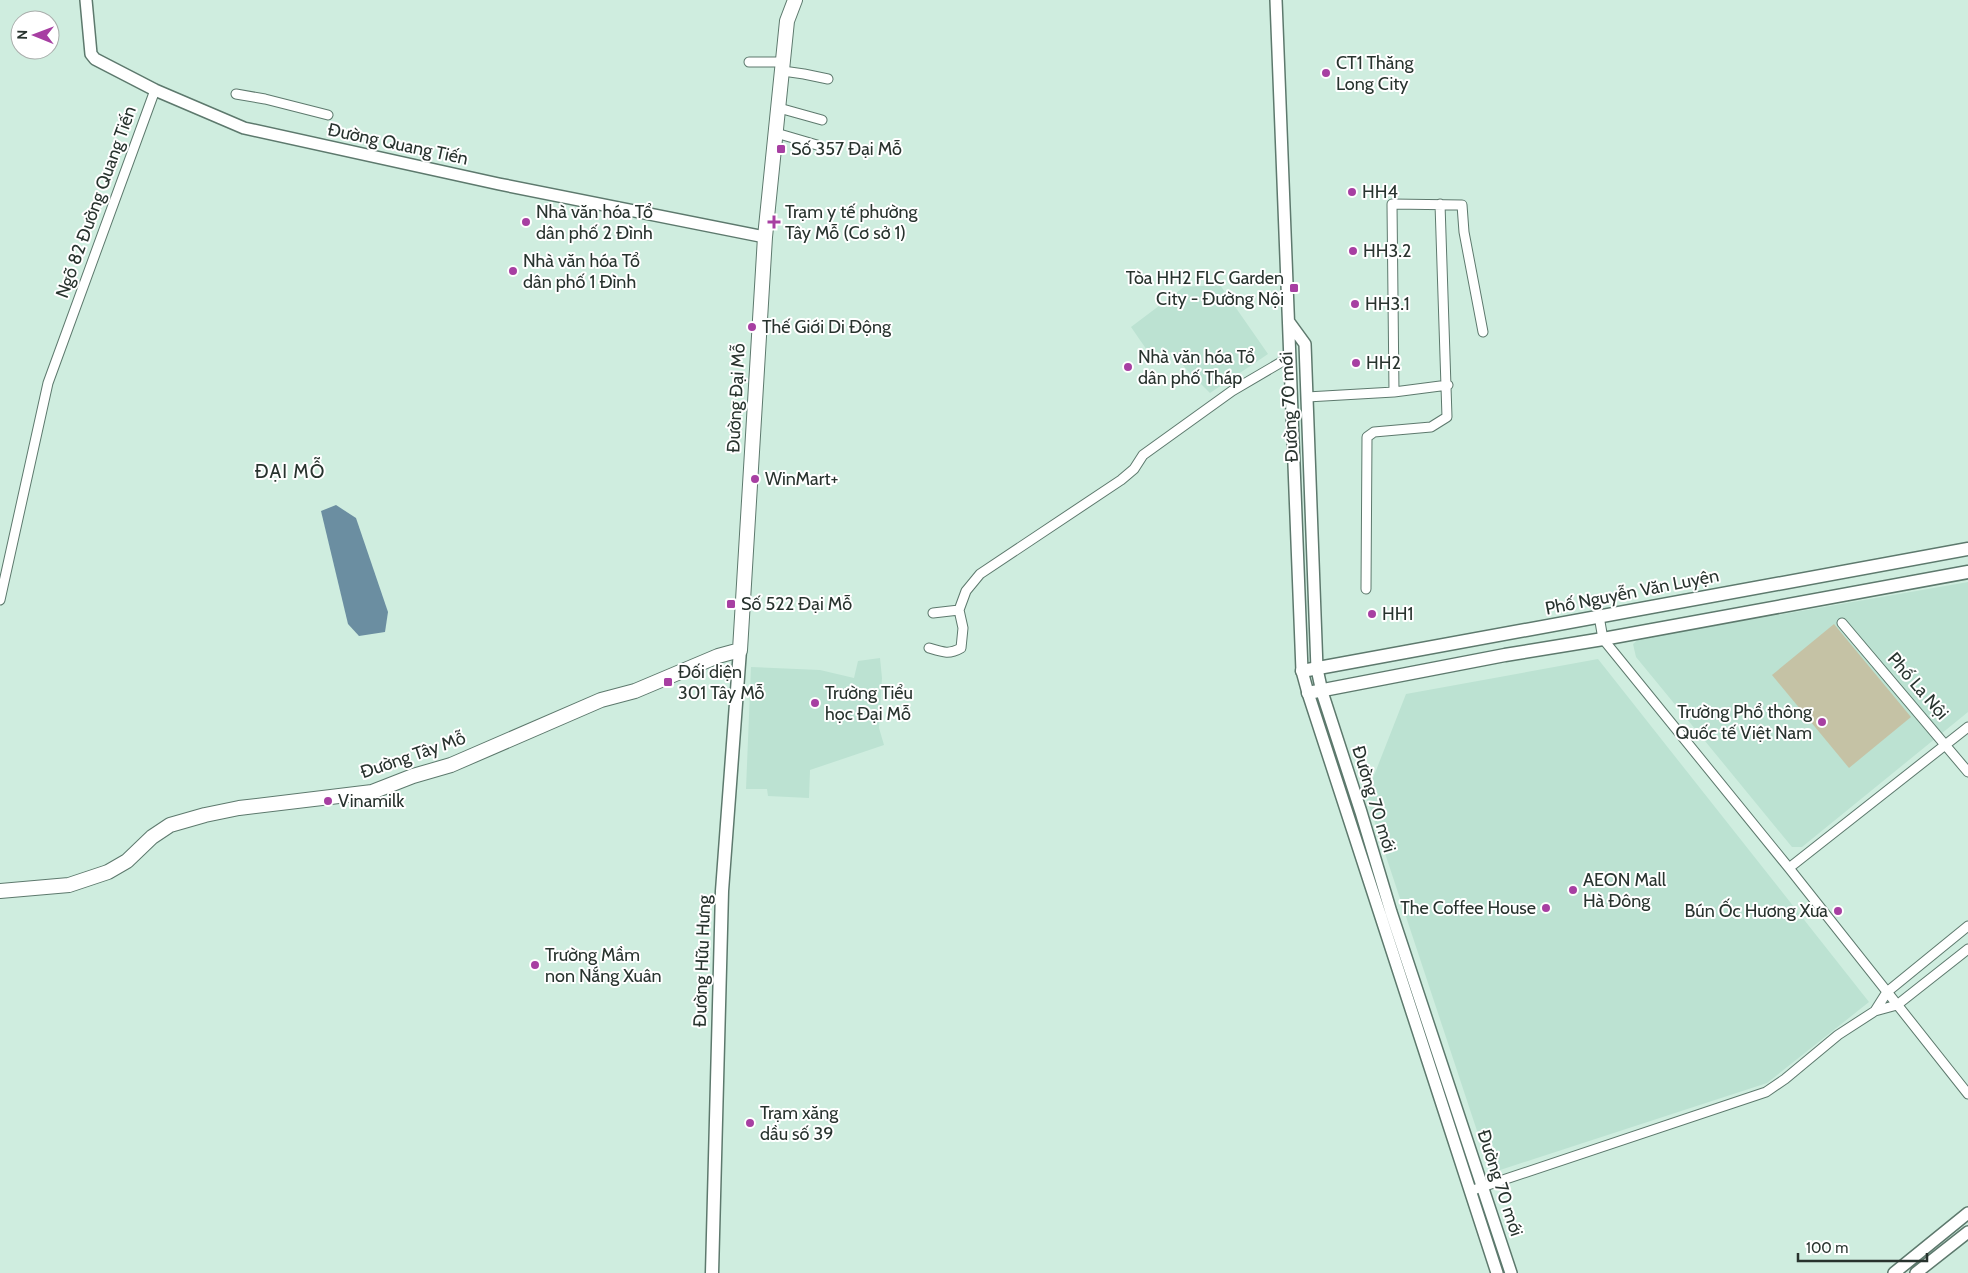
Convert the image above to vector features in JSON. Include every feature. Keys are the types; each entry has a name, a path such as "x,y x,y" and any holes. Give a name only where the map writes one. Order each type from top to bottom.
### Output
{"main road":[{"name":"Đường Đại Mỗ","path":"740,650 765,237 788,21 795,0"},
{"name":"Phố Nguyễn Văn Luyện","path":"1302,670 1317,669 1805,577 1968,549"},
{"path":"1853,569 1856,592"},
{"path":"1308,693 1322,692 1505,655 1603,639 1968,572"},
{"path":"1805,577 1809,601"},
{"name":"Đường Tây Mỗ","path":"0,891 68,885 108,872 127,861 152,837 170,825 205,815 239,808 372,792 413,776 451,765 601,700 635,691 718,656 740,650"},
{"name":"Đường Hữu Hưng","path":"712,1273 722,891 740,650"}],"street":[{"name":"Đường Quang Tiến","path":"86,0 91,54 95,59 155,90 244,128 499,184 765,237"},
{"name":"Đường 70 mới","path":"1276,0 1302,670 1308,693 1385,914 1483,1186 1511,1273"},
{"path":"749,62 783,67 828,80"},
{"name":"Ngõ 82 Đường Quang Tiến","path":"0,600 48,383 155,90"},
{"path":"236,94 265,99 328,115"},
{"path":"778,108 822,120"},
{"path":"776,133 817,145"},
{"path":"1394,392 1392,204 1462,205 1464,232 1483,332"},
{"path":"1366,590 1367,437 1374,432 1431,427 1447,416 1448,385 1440,204"},
{"name":"Đường 70 mới","path":"1289,322 1305,344 1317,669 1322,692 1361,812 1385,914"},
{"path":"929,648 953,653 961,648 963,628 959,610 966,591 980,574 1121,480 1134,469 1143,455 1217,401 1265,370 1290,357"},
{"path":"1307,397 1394,392 1448,385"},
{"path":"933,612 959,610"},
{"path":"1599,616 1603,639 1789,868 1968,1094"},
{"name":"Phố La Nội","path":"1842,623 1968,772"},
{"path":"1789,868 1968,727"},
{"path":"1385,914 1497,1273"},
{"path":"1875,1011 1887,992 1968,926"},
{"path":"1470,1191 1766,1092 1838,1036 1875,1011 1897,1004 1968,949"},
{"path":"1894,1273 1968,1213"},
{"path":"1916,1273 1968,1232"}],"shaded area":[{"path":"1220,285 1268,354 1210,393 1172,352 1151,356 1131,327 1184,287"},
{"name":"Trường Phổ thông Quốc tế Việt Nam","path":"1968,582 1968,712 1802,847 1792,847 1636,657 1633,644 1639,639"},
{"path":"1834,624 1911,717 1849,768 1772,675"},
{"name":"Trường Tiểu học Đại Mỗ","path":"880,658 882,678 879,728 884,745 810,770 809,798 768,796 767,789 746,789 751,667 820,670 854,678 858,661"},
{"path":"1598,659 1869,1002 1767,1083 1491,1173 1366,796 1406,694"}],"water":[{"path":"336,505 356,518 388,612 385,632 359,636 348,624 321,511"}],"place":[{"name":"CT1 Thăng Long City","path":"1326,73"},
{"name":"Số 357 Đại Mỗ","path":"781,149"},
{"name":"HH4","path":"1352,192"},
{"name":"Nhà văn hóa Tổ dân phố 2 Đình","path":"526,222"},
{"name":"Trạm y tế phường Tây Mỗ (Cơ sở 1)","path":"774,222"},
{"name":"HH3.2","path":"1353,251"},
{"name":"Nhà văn hóa Tổ dân phố 1 Đình","path":"513,271"},
{"name":"Tòa HH2 FLC Garden City - Đường Nội","path":"1294,288"},
{"name":"HH3.1","path":"1355,304"},
{"name":"Thế Giới Di Động","path":"752,327"},
{"name":"HH2","path":"1356,363"},
{"name":"Nhà văn hóa Tổ dân phố Tháp","path":"1128,367"},
{"name":"WinMart+","path":"755,479"},
{"name":"Số 522 Đại Mỗ","path":"731,604"},
{"name":"HH1","path":"1372,614"},
{"name":"Đối diện 301 Tây Mỗ","path":"668,682"},
{"name":"Trường Tiểu học Đại Mỗ","path":"815,703"},
{"name":"Trường Phổ thông Quốc tế Việt Nam","path":"1822,722"},
{"name":"Vinamilk","path":"328,801"},
{"name":"AEON Mall Hà Đông","path":"1573,890"},
{"name":"The Coffee House","path":"1546,908"},
{"name":"Bún Ốc Hương Xưa","path":"1838,911"},
{"name":"Trường Mầm non Nắng Xuân","path":"535,965"},
{"name":"Trạm xăng dầu số 39","path":"750,1123"}],"district":[{"name":"ĐẠI MỖ","path":"290,471"}]}
